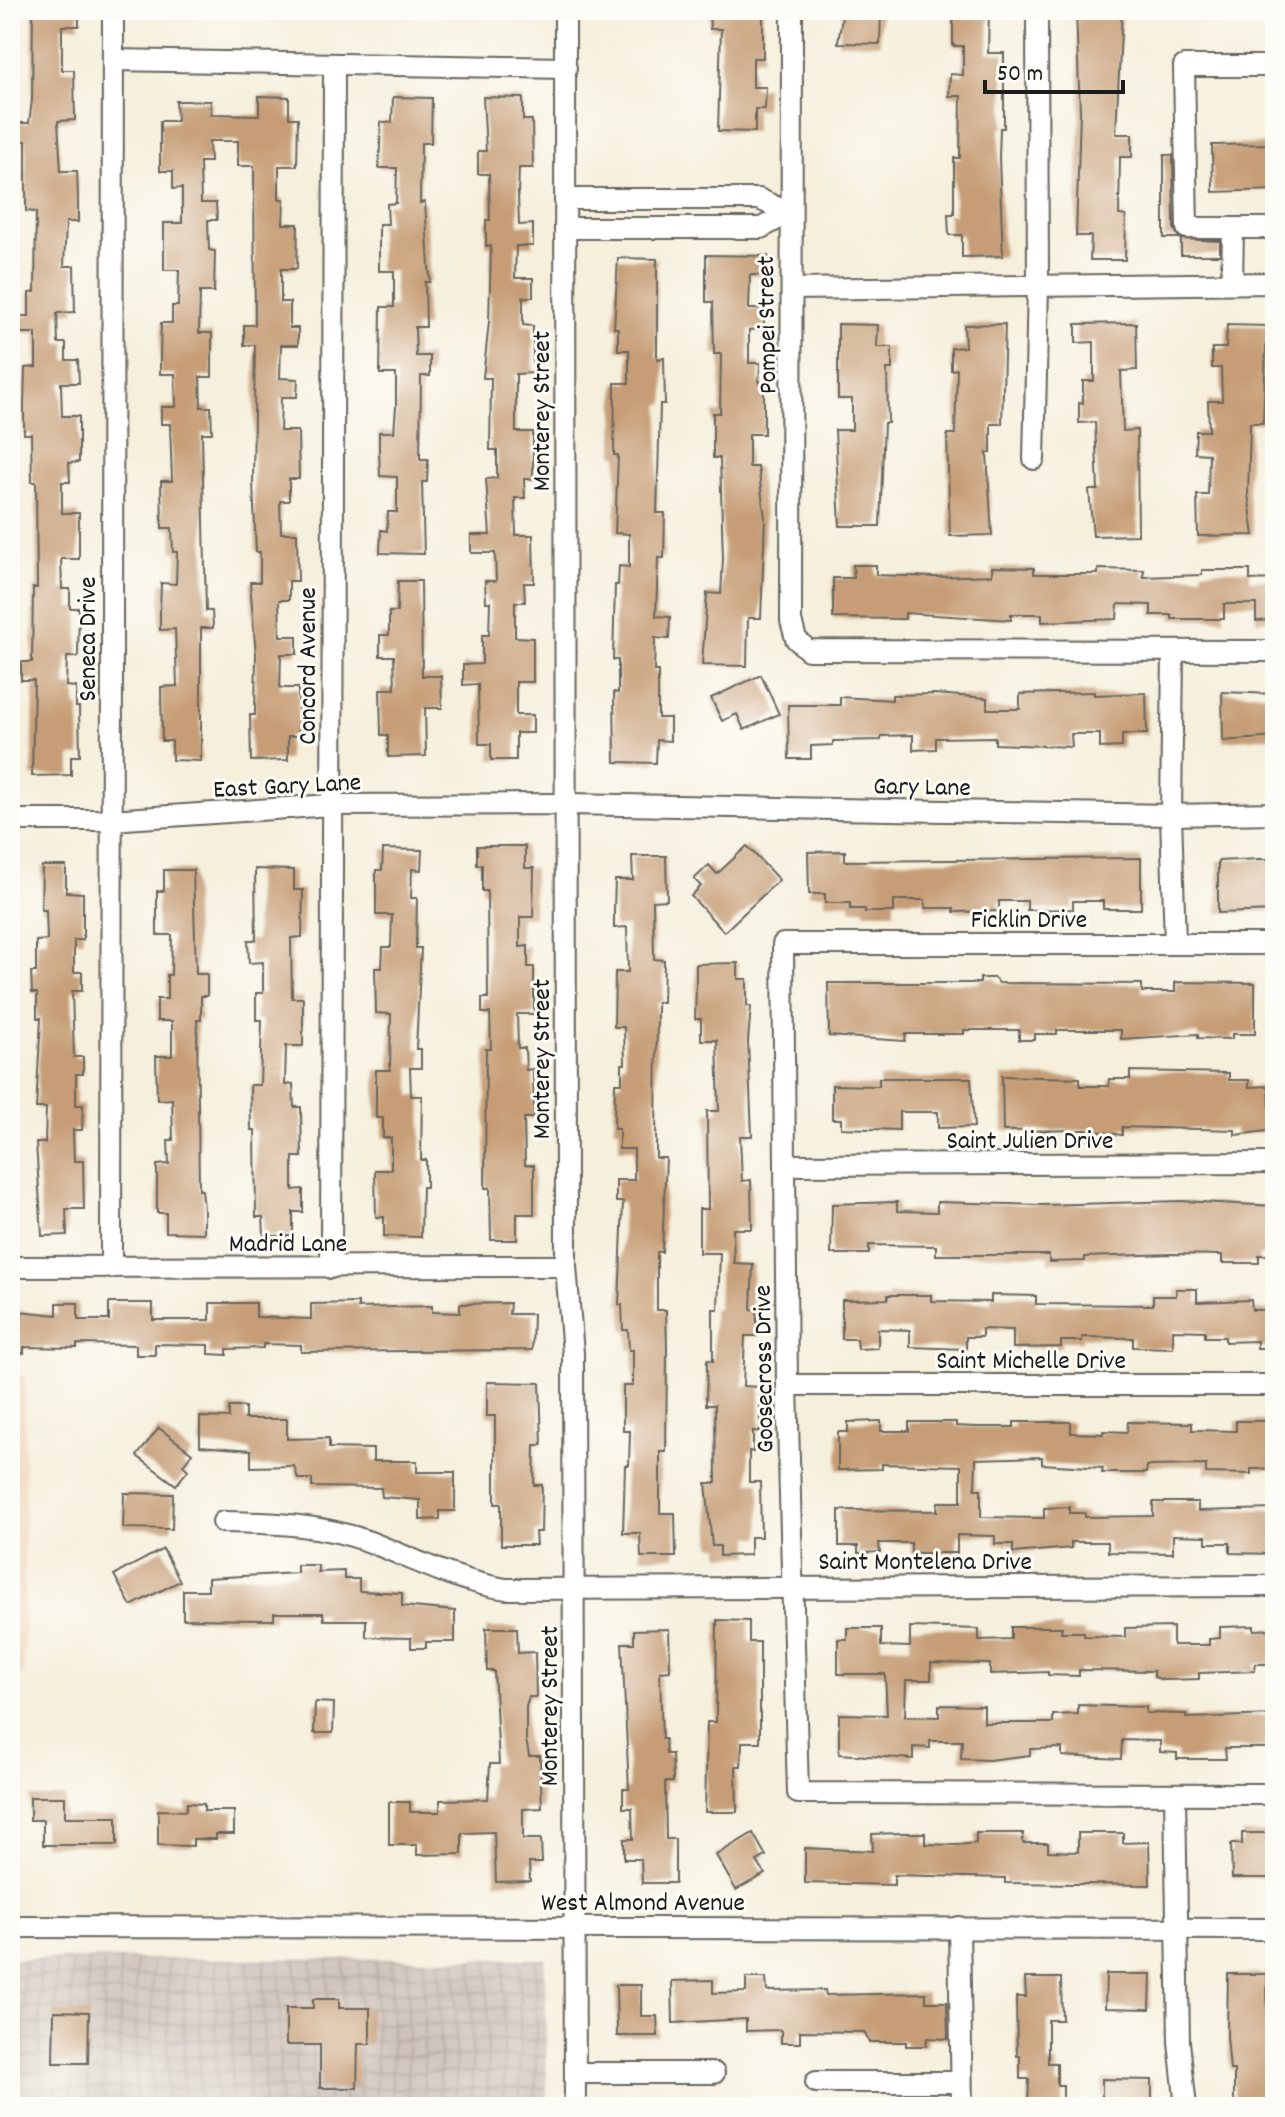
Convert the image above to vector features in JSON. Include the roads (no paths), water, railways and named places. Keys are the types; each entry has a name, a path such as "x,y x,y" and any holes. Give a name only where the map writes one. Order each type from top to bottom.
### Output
{"street":[{"name":"Seneca Drive","path":"111,1268 113,10"},
{"name":"Monterey Street","path":"565,10 566,1266 573,1354 575,2107"},
{"name":"Pompei Street","path":"792,10 789,213 792,289 791,621 796,639 808,650 1173,651"},
{"path":"1034,459 1038,285 1037,10"},
{"path":"114,60 566,68"},
{"name":"Concord Avenue","path":"331,1268 334,66"},
{"path":"1275,66 1184,66 1187,228 1275,228"},
{"path":"565,199 759,199 789,213"},
{"path":"565,228 761,228 789,213"},
{"path":"1232,283 1233,228"},
{"path":"792,289 1275,283"},
{"path":"1175,944 1171,815 1173,651 1275,651"},
{"name":"East Gary Lane","path":"10,820 111,820 331,805 567,804"},
{"name":"Gary Lane","path":"567,804 1171,815 1275,813"},
{"name":"Ficklin Drive","path":"783,944 1275,944"},
{"name":"Goosecross Drive","path":"783,944 787,1385 798,1793 1175,1794"},
{"name":"Saint Julien Drive","path":"785,1165 1275,1163"},
{"name":"Madrid Lane","path":"10,1267 566,1266"},
{"name":"Saint Michelle Drive","path":"787,1385 1275,1385"},
{"name":"Saint Montelena Drive","path":"223,1522 289,1523 322,1529 369,1542 474,1584 506,1589 794,1585 1275,1586"},
{"path":"1186,2107 1179,2042 1175,1794 1275,1794"},
{"name":"West Almond Avenue","path":"10,1927 1275,1929"},
{"path":"959,1927 962,2107"},
{"path":"575,2073 714,2073"},
{"path":"816,2082 960,2082"}]}
